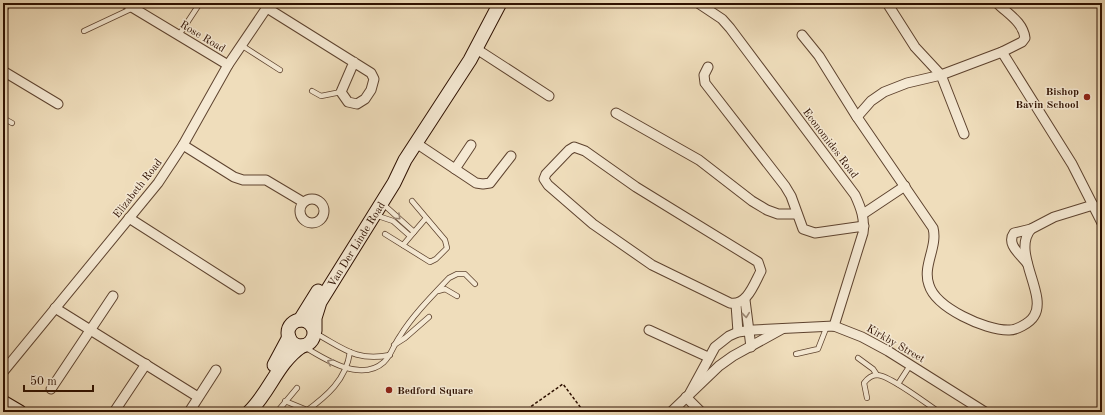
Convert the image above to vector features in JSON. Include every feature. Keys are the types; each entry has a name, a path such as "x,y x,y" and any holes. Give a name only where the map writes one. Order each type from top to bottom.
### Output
{"main road":[{"name":"Van Der Linde Road","path":"477,49 500,3"},
{"name":"Van Der Linde Road","path":"315,332 315,318 320,302 394,182 405,160 508,3"},
{"name":"Van Der Linde Road","path":"300,320 388,178 405,160"},
{"path":"300,320 308,321 315,332 310,343 303,346 288,357 262,398 249,412 256,394 289,337 290,326 300,320"},
{"path":"289,337 294,344 303,346"},
{"path":"3,402 20,412"}],"street":[{"path":"3,8 6,3"},
{"name":"Economides Road","path":"698,3 722,19 730,28 855,195 863,214 864,226 862,241 830,326"},
{"path":"887,3 896,20 916,47 941,75 964,134"},
{"path":"857,117 871,101 884,92 907,83 941,75 1002,52 1022,42 1025,38 1020,25 997,3"},
{"name":"Rose Road","path":"129,5 228,65"},
{"path":"268,6 354,62 372,75 374,79 372,90 365,99 357,104 348,102 341,92 354,62"},
{"name":"Elizabeth Road","path":"3,372 158,183 183,145 228,65 268,6"},
{"path":"802,35 819,56 857,117 933,228 934,235 927,267 927,278 932,292 944,305 989,328 1009,331 1018,328 1034,316 1036,309 1036,296 1027,262 1024,242 1031,228"},
{"path":"477,49 549,96"},
{"path":"1002,52 1072,164 1102,223"},
{"path":"708,67 704,75 705,83 785,186 791,196 800,225 808,232 815,233 864,226"},
{"path":"3,71 58,104"},
{"path":"616,112 699,160 752,201 778,214 796,214"},
{"path":"416,143 476,183 483,184 490,183 511,156"},
{"path":"183,145 234,177 244,180 269,181 303,202"},
{"path":"455,169 471,145"},
{"path":"738,332 740,302 761,271 758,262 636,187 585,152 574,147 569,150 546,174 544,179 548,185 593,224 652,266 730,303 740,302"},
{"path":"863,214 905,186"},
{"path":"1027,262 1011,241 1014,233 1031,228 1054,217 1092,205"},
{"path":"129,218 240,289"},
{"path":"51,389 114,296"},
{"path":"740,302 751,347"},
{"path":"55,308 198,397"},
{"name":"Kirkby Street","path":"688,395 708,358 720,343 738,332 785,327 830,326 862,337 911,364 985,412"},
{"name":"Kirkby Street","path":"671,412 720,366 785,327"},
{"path":"649,330 708,358 720,366"},
{"path":"114,412 146,364"},
{"path":"189,412 216,370"},
{"path":"688,395 701,412"}],"lane":[{"path":"179,35 200,3"},
{"path":"84,31 129,5"},
{"path":"242,45 280,70"},
{"path":"312,91 321,96 341,92"},
{"path":"3,118 12,123"},
{"path":"385,234 430,262 436,260 447,248 445,240 412,201"},
{"path":"382,202 412,234"},
{"path":"374,215 393,221 412,234"},
{"path":"403,244 426,218"},
{"path":"303,346 330,363 347,368 375,367 383,363 390,355 400,335 435,293 457,274 465,274 475,284"},
{"path":"435,293 445,289 456,296"},
{"path":"394,345 405,338 429,317"},
{"path":"796,354 818,349 830,326"},
{"path":"315,332 350,352 370,358 390,355"},
{"path":"285,402 306,411 329,394 347,368 350,352"},
{"path":"858,358 873,369 877,375 898,384 939,412"},
{"path":"898,384 911,364"},
{"path":"866,398 864,383 869,378 877,375"},
{"path":"277,412 297,388"}],"path":[{"path":"523,412 563,384 584,412"}],"place":[{"name":"Bishop Bavin School","path":"1087,97"},
{"name":"Bedford Square","path":"389,390"}]}
